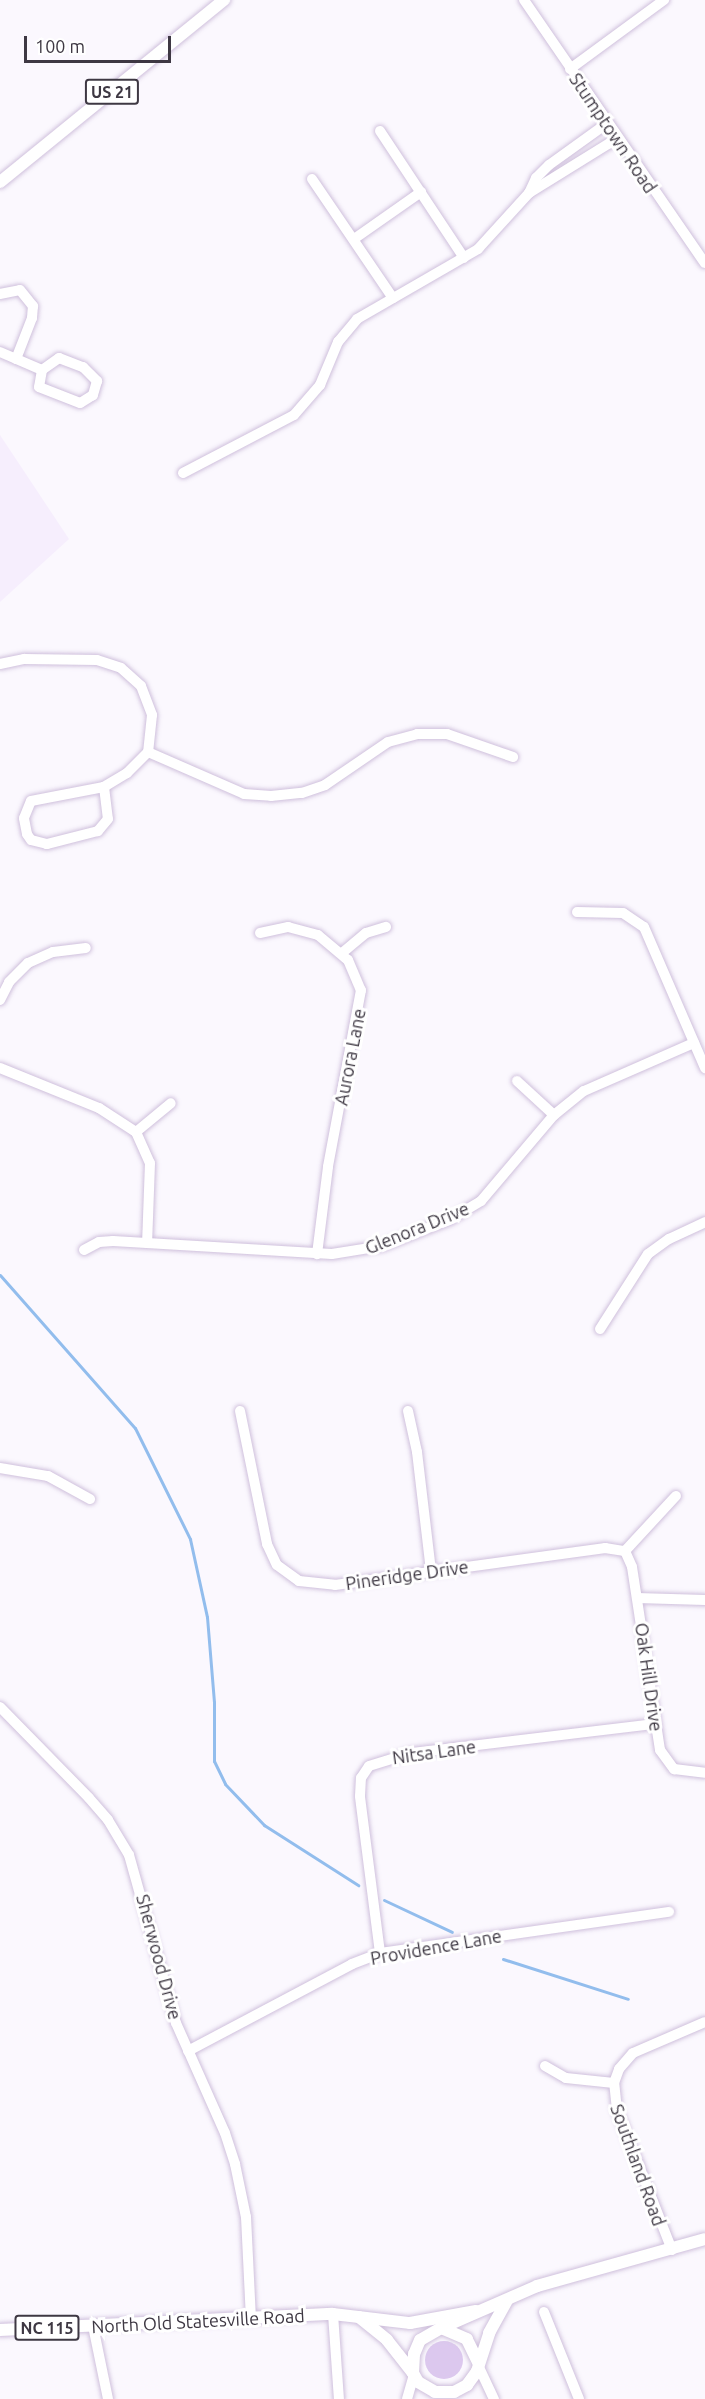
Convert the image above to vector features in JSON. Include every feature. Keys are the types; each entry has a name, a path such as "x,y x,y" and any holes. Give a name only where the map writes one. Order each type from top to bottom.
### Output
{"main road":[{"name":"US 21","path":"0,182 224,0"},
{"name":"North Old Statesville Road","path":"0,2330 333,2314 438,2328 476,2311 507,2301 537,2286 705,2239"},
{"path":"359,2317 387,2340 413,2374 430,2391 447,2396 467,2385 507,2301"},
{"name":"North Old Statesville Road","path":"410,2323 476,2311"},
{"path":"413,2374 417,2345 438,2328 467,2339 478,2364"}],"street":[{"name":"Stumptown Road","path":"524,0 616,139 705,263"},
{"path":"570,69 664,0"},
{"path":"529,194 536,178 549,165 606,124"},
{"path":"380,131 464,258"},
{"path":"183,473 294,416 320,386 342,333 357,319 478,249 529,194 616,139"},
{"path":"312,179 393,298"},
{"path":"354,239 421,192"},
{"path":"0,294 20,291 33,306 16,359"},
{"path":"0,352 42,370"},
{"path":"59,358 82,367 97,381 93,395 80,403 39,387 42,370 59,358"},
{"path":"0,664 24,659 86,660 121,668 141,686 150,706 153,728 148,752 128,772 104,787 31,801 24,826 31,840 47,844 102,828 108,819 104,787"},
{"path":"148,752 244,794 271,796 302,793 325,785 387,742 417,734 447,734 513,757"},
{"path":"577,912 611,911 639,921 705,1068"},
{"path":"342,953 366,933 386,927"},
{"name":"Aurora Lane","path":"260,933 281,928 301,929 318,935 342,953 358,978 360,1007 328,1167 317,1254"},
{"path":"0,1000 9,982 28,963 53,952 86,948"},
{"name":"Glenora Drive","path":"84,1250 99,1242 317,1254 348,1254 382,1246 474,1206 490,1194 554,1114 584,1091 694,1043"},
{"path":"0,1068 99,1108 136,1132 150,1163 147,1243"},
{"path":"517,1081 554,1114"},
{"path":"136,1132 171,1103"},
{"path":"600,1329 648,1254 669,1239 705,1222"},
{"name":"Pineridge Drive","path":"240,1411 260,1519 272,1556 282,1570 299,1581 323,1586 605,1548 625,1551"},
{"path":"408,1411 417,1452 431,1571"},
{"path":"0,1468 48,1476 90,1499"},
{"path":"625,1551 676,1496"},
{"name":"Oak Hill Drive","path":"625,1551 637,1598 654,1724 667,1762 683,1772 705,1773"},
{"path":"637,1598 705,1600"},
{"name":"Sherwood Drive","path":"0,1707 96,1805 127,1848 171,2009 235,2164 246,2217 251,2318"},
{"name":"Nitsa Lane","path":"380,1953 360,1796 361,1778 369,1766 411,1753 654,1724"},
{"name":"Providence Lane","path":"188,2051 352,1964 380,1953 669,1912"},
{"name":"Southland Road","path":"672,2250 617,2110 614,2083 619,2069 633,2053 705,2022"},
{"path":"545,2066 566,2078 614,2083"},
{"path":"544,2312 579,2399"},
{"path":"333,2314 339,2399"},
{"path":"93,2326 108,2399"},
{"path":"478,2364 494,2399"},
{"path":"407,2399 413,2374"}],"shaded area":[{"path":"0,435 69,539 0,602"},
{"path":"444,2341 457,2347 463,2360 457,2373 444,2379 431,2373 425,2360 431,2347"}],"waterway":[{"path":"0,1275 135,1428 190,1539 207,1617 214,1702 214,1761 225,1784 264,1825 358,1885"},
{"path":"384,1900 452,1932"},
{"path":"503,1959 628,1999"}]}
